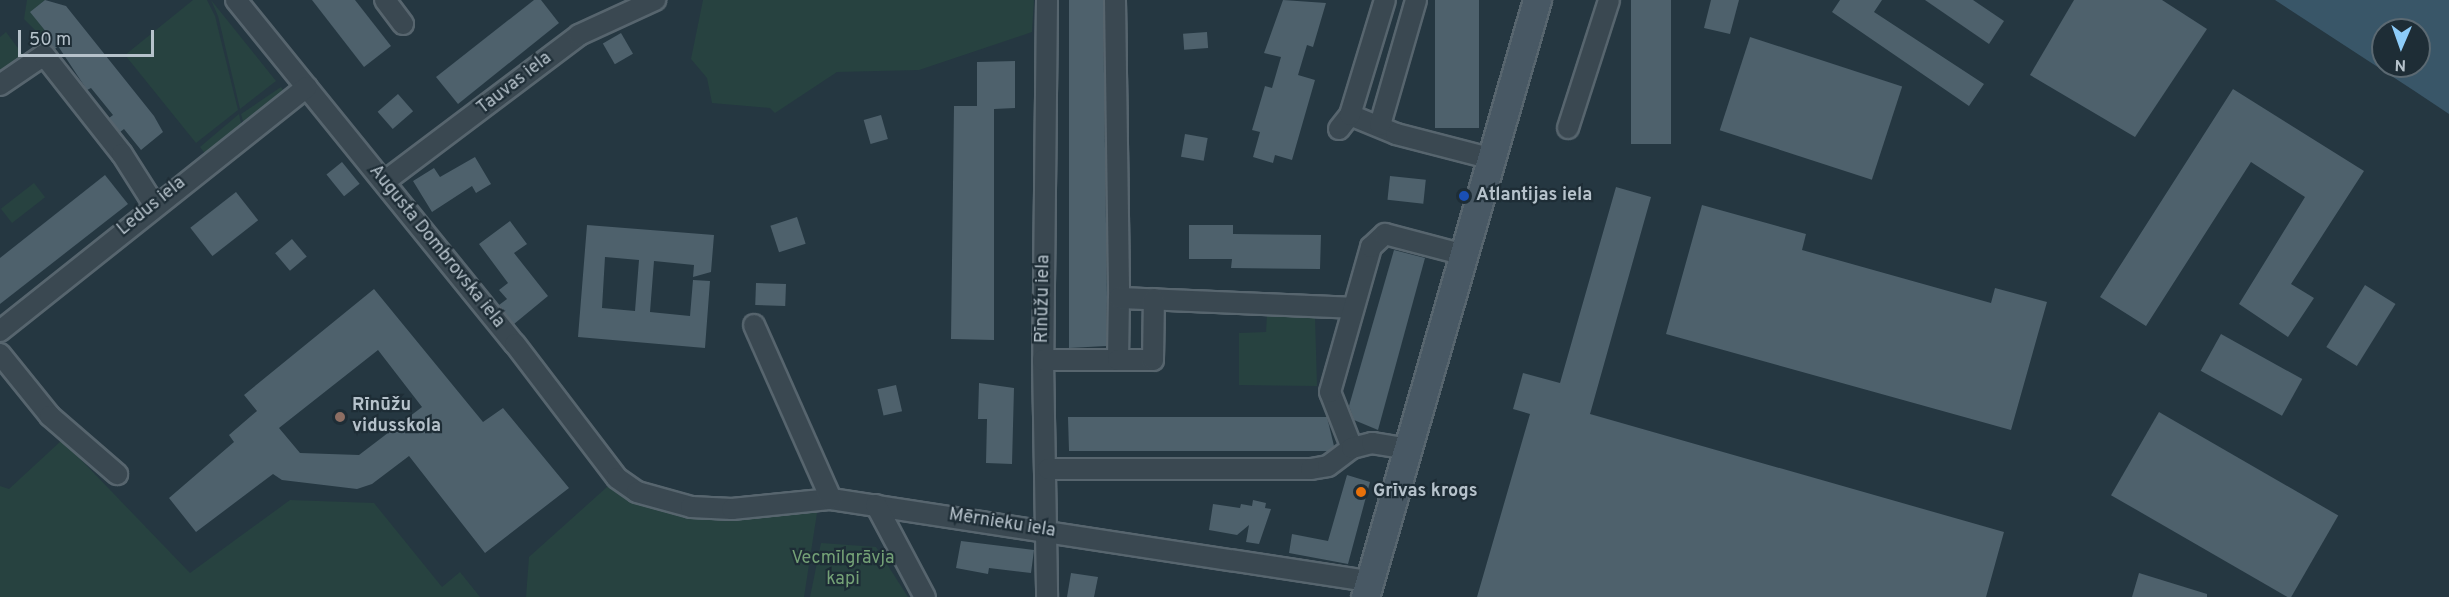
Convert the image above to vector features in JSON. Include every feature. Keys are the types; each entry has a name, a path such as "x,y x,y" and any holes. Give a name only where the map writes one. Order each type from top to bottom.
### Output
{"main road":[{"path":"1366,589 1404,448 1537,0"}],"street":[{"name":"Augusta Dombrovska iela","path":"236,0 384,182 617,478 637,492"},
{"path":"385,0 403,24"},
{"name":"Tauvas iela","path":"384,182 579,35 655,0"},
{"name":"Rīnūžu iela","path":"1047,0 1043,360 1050,531 1047,597"},
{"path":"1115,0 1118,360"},
{"path":"1385,0 1344,122 1380,125 1396,134 1489,158"},
{"path":"1380,125 1416,0"},
{"path":"1568,128 1609,0"},
{"path":"0,85 44,54 122,154 155,206"},
{"name":"Ledus iela","path":"0,331 307,87"},
{"path":"1352,448 1330,392 1353,308 1377,238 1393,235 1461,254"},
{"path":"1119,298 1353,308"},
{"path":"1043,360 1153,360 1154,299"},
{"path":"754,324 831,499"},
{"path":"0,354 50,416 117,474"},
{"path":"1047,469 1311,469 1328,466 1352,448 1383,442 1404,448"},
{"name":"Mērnieku iela","path":"637,492 691,507 732,509 831,499 1050,531 1366,589"},
{"path":"876,505 925,597"}],"green space":[{"path":"27,0 45,0 31,12 47,33 42,37 24,19"},
{"path":"193,0 207,0 215,16 238,110 196,143 125,55"},
{"path":"211,0 276,81 240,109 218,16"},
{"path":"703,0 1034,0 1032,32 919,70 837,72 775,113 770,108 712,103 707,78 691,59"},
{"path":"6,32 26,59 0,76 0,37"},
{"path":"281,87 285,93 244,125 241,114"},
{"path":"239,114 242,127 206,155 200,147"},
{"path":"34,183 45,197 12,223 1,209"},
{"path":"1267,314 1315,316 1317,386 1239,385 1239,333 1266,332"},
{"path":"62,440 190,573 290,500 374,503 442,587 460,572 480,597 0,597 0,486 9,489"},
{"path":"617,478 691,507 819,500 804,597 526,597 529,557"},
{"name":"Vecmīlgrāvja kapi","path":"821,543 876,547 908,597 810,597"}],"water":[{"path":"2275,0 2449,0 2449,114 2394,78 2431,78 2431,18 2371,18 2371,63"}],"building":[{"path":"45,0 66,6 154,116 163,132 141,150 124,129 120,132 109,118 113,115 91,88 87,90 58,46 55,49 42,37 47,33 30,12"},
{"path":"312,0 355,0 391,46 364,67"},
{"path":"534,0 541,0 559,23 458,104 436,77"},
{"path":"1069,0 1103,0 1107,298 1106,346 1069,348"},
{"path":"1283,0 1326,3 1313,47 1307,45 1298,75 1315,80 1292,160 1275,155 1273,163 1253,157 1260,132 1252,130 1265,86 1272,88 1281,57 1264,53"},
{"path":"1435,0 1479,0 1479,128 1435,128"},
{"path":"1631,0 1671,0 1671,144 1631,144"},
{"path":"1711,0 1739,0 1730,34 1704,28"},
{"path":"1840,0 1882,0 1874,12 1984,84 1969,106 1832,12"},
{"path":"1925,0 1973,0 2004,21 1989,44"},
{"path":"2074,0 2162,0 2207,29 2135,137 2030,75"},
{"path":"1207,32 1208,48 1184,50 1183,34"},
{"path":"621,33 633,54 615,64 603,44"},
{"path":"1750,37 1902,86 1872,180 1720,130"},
{"path":"1015,61 1015,108 994,109 994,340 951,339 954,106 977,106 977,62"},
{"path":"2233,89 2364,171 2291,284 2314,298 2288,337 2239,304 2305,197 2251,162 2146,326 2100,297"},
{"path":"398,94 413,111 393,129 378,112"},
{"path":"881,115 888,139 871,144 864,120"},
{"path":"1185,134 1208,138 1204,161 1181,157"},
{"path":"475,157 491,184 476,193 472,186 432,212 413,181 434,168 440,177"},
{"path":"342,162 360,184 344,196 326,175"},
{"path":"105,175 128,204 0,304 0,258"},
{"path":"1390,176 1426,180 1423,204 1387,200"},
{"path":"1616,187 1651,197 1590,414 2004,532 1986,597 1477,597 1530,414 1513,409 1523,373 1560,383"},
{"path":"236,192 258,220 212,256 190,228"},
{"path":"1702,205 1806,234 1802,250 1991,303 1995,288 2047,302 2011,430 1666,334"},
{"path":"797,217 806,244 779,252 770,226"},
{"path":"510,221 527,244 514,253 548,296 514,324 499,305 507,299 499,290 508,283 479,244"},
{"path":"587,225 714,235 711,272 693,277 694,265 654,261 650,312 690,316 693,280 710,281 705,348 578,337","holes":["605,257 639,260 635,311 602,308"]},
{"path":"1189,225 1233,225 1233,234 1321,235 1320,269 1231,268 1232,259 1189,259"},
{"path":"292,239 307,257 290,271 275,253"},
{"path":"1394,250 1425,258 1378,430 1354,420 1349,406"},
{"path":"756,283 786,284 785,306 755,305"},
{"path":"2365,285 2396,304 2357,366 2326,347"},
{"path":"374,289 483,422 503,408 569,488 485,553 409,456 372,484 357,489 282,480 273,474 196,532 169,498 234,442 229,435 257,411 244,395","holes":["378,350 422,407 359,455 300,453 279,428"]},
{"path":"2221,334 2302,379 2282,416 2201,371"},
{"path":"979,383 1014,388 1012,464 986,463 987,419 978,419"},
{"path":"896,385 902,411 884,416 877,389"},
{"path":"2159,412 2338,516 2291,597 2287,597 2111,495"},
{"path":"1068,417 1327,417 1334,446 1328,451 1069,451"},
{"path":"1347,475 1370,482 1348,564 1289,553 1292,534 1328,541"},
{"path":"1253,500 1266,503 1265,508 1271,509 1259,544 1246,542 1249,525 1237,535 1209,530 1213,504 1240,508 1241,504 1252,506"},
{"path":"961,541 1034,550 1031,573 989,568 988,574 956,568"},
{"path":"1071,573 1098,577 1094,597 1067,597"},
{"path":"2139,573 2207,594 2207,597 2132,597"}],"place":[{"name":"Atlantijas iela","path":"1464,196"},
{"name":"Rīnūžu vidusskola","path":"340,417"},
{"name":"Grīvas krogs","path":"1361,492"}]}
